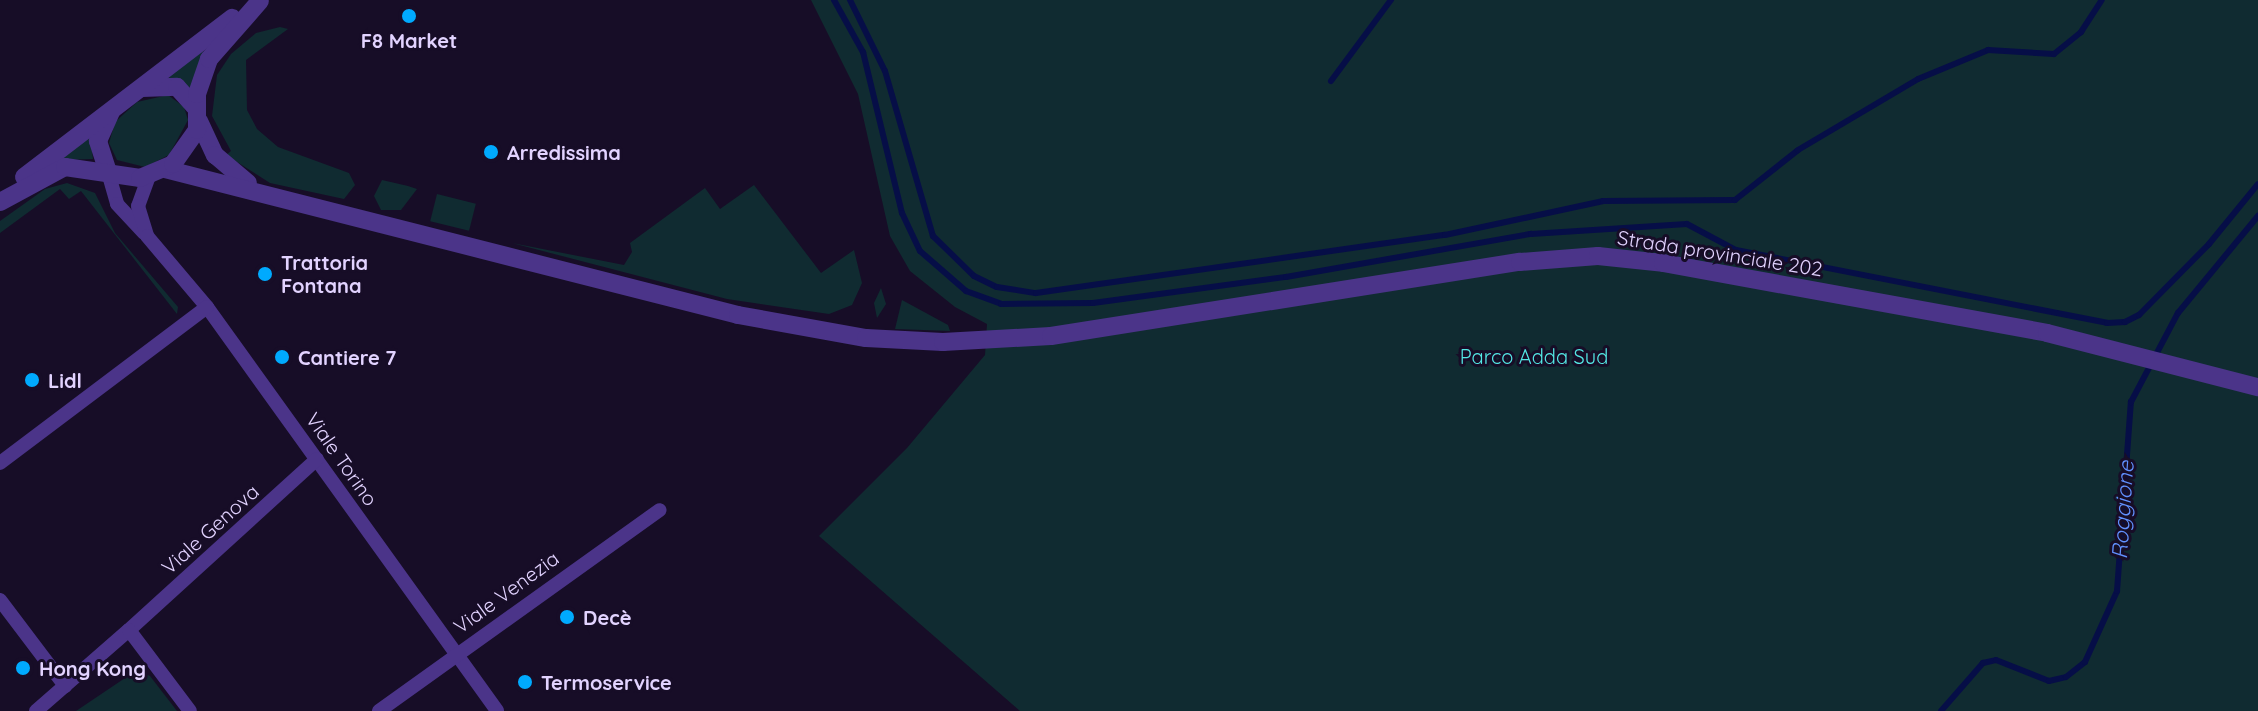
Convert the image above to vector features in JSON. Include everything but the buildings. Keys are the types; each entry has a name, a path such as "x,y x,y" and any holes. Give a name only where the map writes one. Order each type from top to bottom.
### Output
{"street":[{"path":"0,201 46,158 142,88 194,44 260,1"},
{"path":"147,236 138,206 157,173 188,147 198,115 199,81 209,59 260,1"},
{"path":"142,88 177,87 198,115 223,164 269,193"},
{"path":"108,172 98,141 114,109"},
{"path":"0,201 65,167 157,173"},
{"name":"Viale Torino","path":"108,172 120,209 207,307 497,711"},
{"name":"Strada provinciale 202","path":"157,173 269,193 738,315 844,335 986,340 1169,320 1520,262 1598,256 1663,263 2047,333 2258,387"},
{"path":"0,463 207,307"},
{"name":"Viale Genova","path":"36,711 317,459"},
{"name":"Viale Venezia","path":"379,711 660,510"},
{"path":"0,600 65,686"},
{"path":"129,630 190,711"}],"green space":[{"name":"Parco Adda Sud","path":"811,0 2258,0 2258,711 1020,711 819,536 907,448 985,355 987,324 955,307 910,271 890,236 858,94"},
{"path":"280,27 288,29 246,60 247,110 257,129 278,147 349,173 355,185 344,199 270,183 226,155 231,151 212,116 217,75 231,54 256,33"},
{"path":"204,50 191,88 168,77"},
{"path":"168,95 184,107 188,120 169,155 145,167 117,160 109,143 115,122 137,102"},
{"path":"90,134 93,159 60,160"},
{"path":"382,180 417,189 401,210 381,210 374,196"},
{"path":"67,183 95,193 115,233 178,307 177,314 81,191 69,199 60,189 0,233 0,221 45,189"},
{"path":"754,185 821,273 854,250 862,283 852,305 829,314 727,299 512,243 624,265 632,252 630,243 705,188 720,209"},
{"path":"437,194 476,204 469,231 430,221"},
{"path":"881,288 886,304 877,318 874,303"},
{"path":"902,300 948,325 950,331 895,329"},
{"path":"137,670 150,676 177,711 76,711"}],"waterway":[{"path":"834,0 863,52 902,213 920,251 966,291 1001,304 1093,303 1286,277 1531,234 1687,224 1736,250 2107,323 2125,322 2139,315 2209,244 2258,184"},
{"path":"850,0 885,71 933,236 974,276 997,287 1036,293 1445,235 1603,201 1735,200 1798,150 1918,79 1988,50 2054,54 2081,32 2102,0"},
{"path":"1331,81 1391,0"},
{"name":"Roggione","path":"1941,711 1983,663 1996,660 2049,681 2066,677 2085,662 2117,591 2131,402 2178,313 2258,216"}],"place":[{"name":"F8 Market","path":"409,16"},
{"name":"Arredissima","path":"491,152"},
{"name":"Trattoria Fontana","path":"265,274"},
{"name":"Cantiere 7","path":"282,357"},
{"name":"Lidl","path":"32,380"},
{"name":"Decè","path":"567,617"},
{"name":"Hong Kong","path":"23,668"},
{"name":"Termoservice","path":"525,682"}]}
